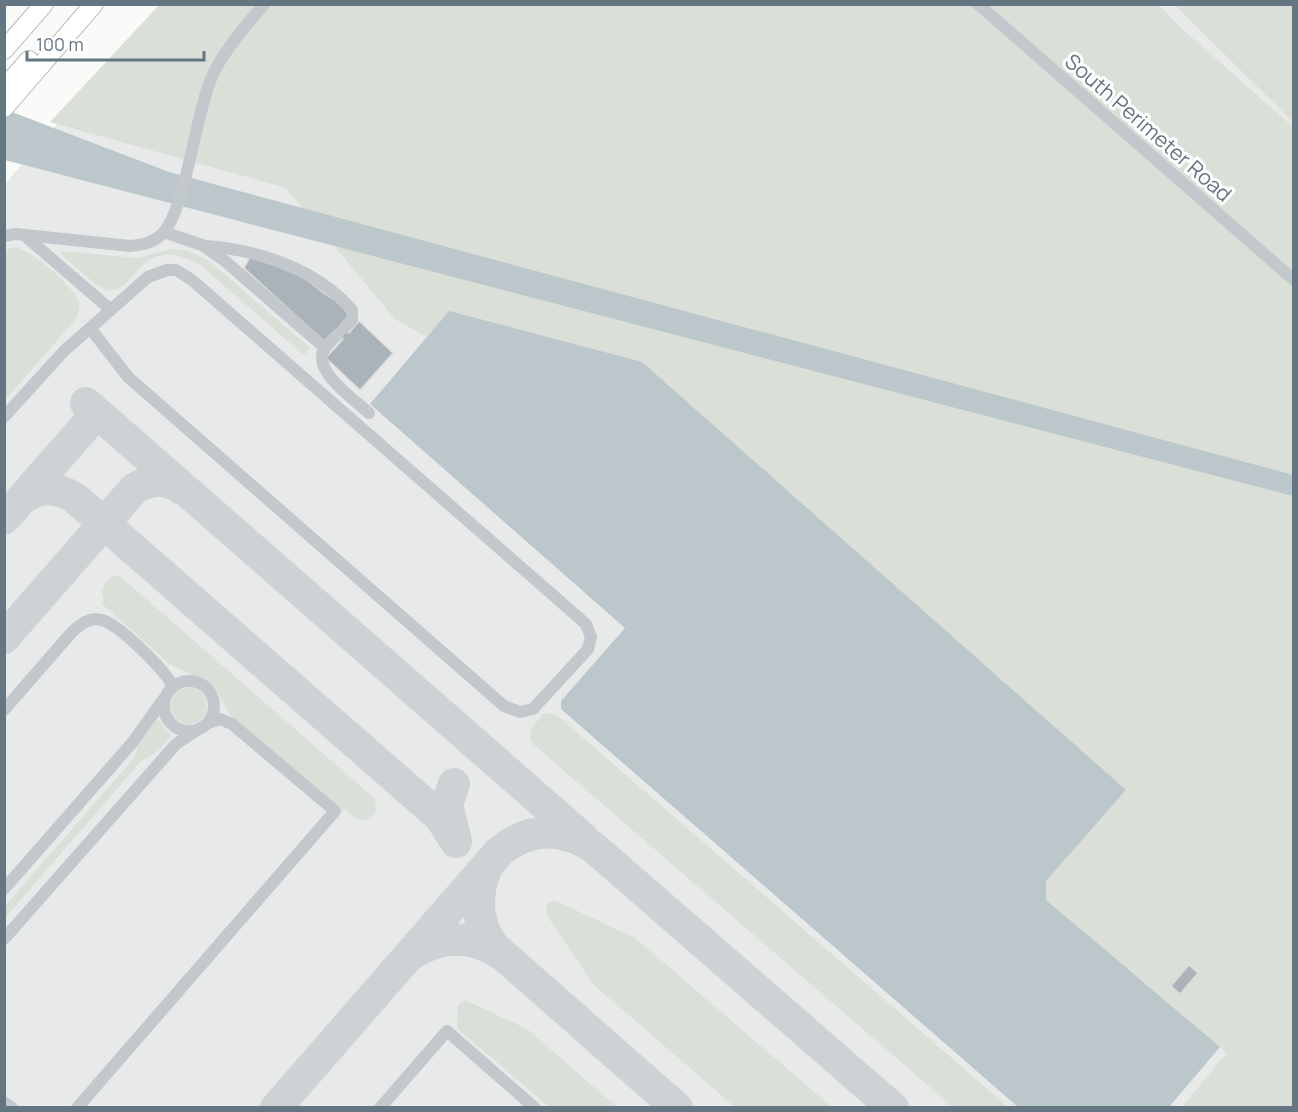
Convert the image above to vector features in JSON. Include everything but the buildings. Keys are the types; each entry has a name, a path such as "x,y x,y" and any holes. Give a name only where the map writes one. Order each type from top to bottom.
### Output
{"highway":[{"path":"4,50 44,4"},
{"path":"4,108 10,88 78,4"},
{"path":"10,88 94,4"}],"lane":[{"path":"4,236 24,235 130,246 147,243 164,232 175,210 211,79 223,58 264,4"},
{"name":"South Perimeter Road","path":"978,4 1293,280"},
{"path":"164,232 202,245 231,249 260,257 315,277 352,310 353,318 325,348 322,361 326,372 369,412"},
{"path":"24,235 111,310"},
{"path":"202,245 225,261 325,348"},
{"path":"4,417 52,363 90,328 148,277 167,270 184,274 586,624 591,637 588,649 533,709 520,712 504,706 128,377 90,328"},
{"path":"4,710 80,625 94,619 111,624 163,669 171,690 164,710 173,725 187,731 220,719 232,724 335,811 77,1107"},
{"path":"4,889 132,743 171,690 190,681 210,693 214,708 205,725 176,744 4,939"},
{"path":"380,1107 447,1031 535,1107"},
{"path":"4,1102 12,1107"}],"shaded area":[{"path":"159,5 1159,5 1179,26 1293,127 1293,1107 1182,1107 1227,1053 1046,901 1046,881 1126,790 449,311 427,337 395,319 286,188 50,122"},
{"path":"161,5 1293,5 1293,1107 5,1108 5,184"},
{"path":"1175,5 1293,5 1293,122"},
{"path":"4,109 169,172 1293,475 1293,496 5,160"},
{"path":"16,247 31,255 62,280 76,297 79,309 73,322 5,400 5,250"},
{"path":"171,249 188,251 208,260 310,348 304,355 199,264 179,256 164,255 152,259 127,282 108,291 94,283 62,255 61,251 138,258"},
{"path":"449,311 642,362 1126,790 1046,881 1046,900 1220,1047 1169,1107 1018,1107 561,709 561,701 625,628 370,404"},
{"path":"115,575 121,577 375,799 376,811 370,819 359,820 345,809 341,813 233,719 214,686 170,664 101,603 104,600 102,592 104,586"},
{"path":"189,688 202,693 207,706 202,719 189,724 176,719 171,706 176,693"},
{"path":"550,713 558,716 1008,1107 953,1107 533,744 530,735 532,728 543,714"},
{"path":"156,720 160,721 171,736 158,751 140,762 5,918 5,906 135,757 138,745"},
{"path":"554,900 635,938 832,1107 735,1107 594,985 548,917 546,905"},
{"path":"465,1000 527,1029 617,1107 549,1107 457,1028 458,1005"}],"taxiway":[{"path":"86,403 583,838"},
{"path":"4,519 97,413"},
{"path":"4,638 134,489 146,483 158,481 170,483 182,489"},
{"path":"25,497 38,491 56,490 75,498 440,817 456,842"},
{"path":"454,784 447,804 455,837"},
{"path":"276,1108 499,852 522,838 545,833 569,836 593,847 893,1108"},
{"path":"487,867 480,888 479,908 483,928 494,947 677,1108"},
{"path":"412,954 434,943 457,939 479,943 501,954"}]}
